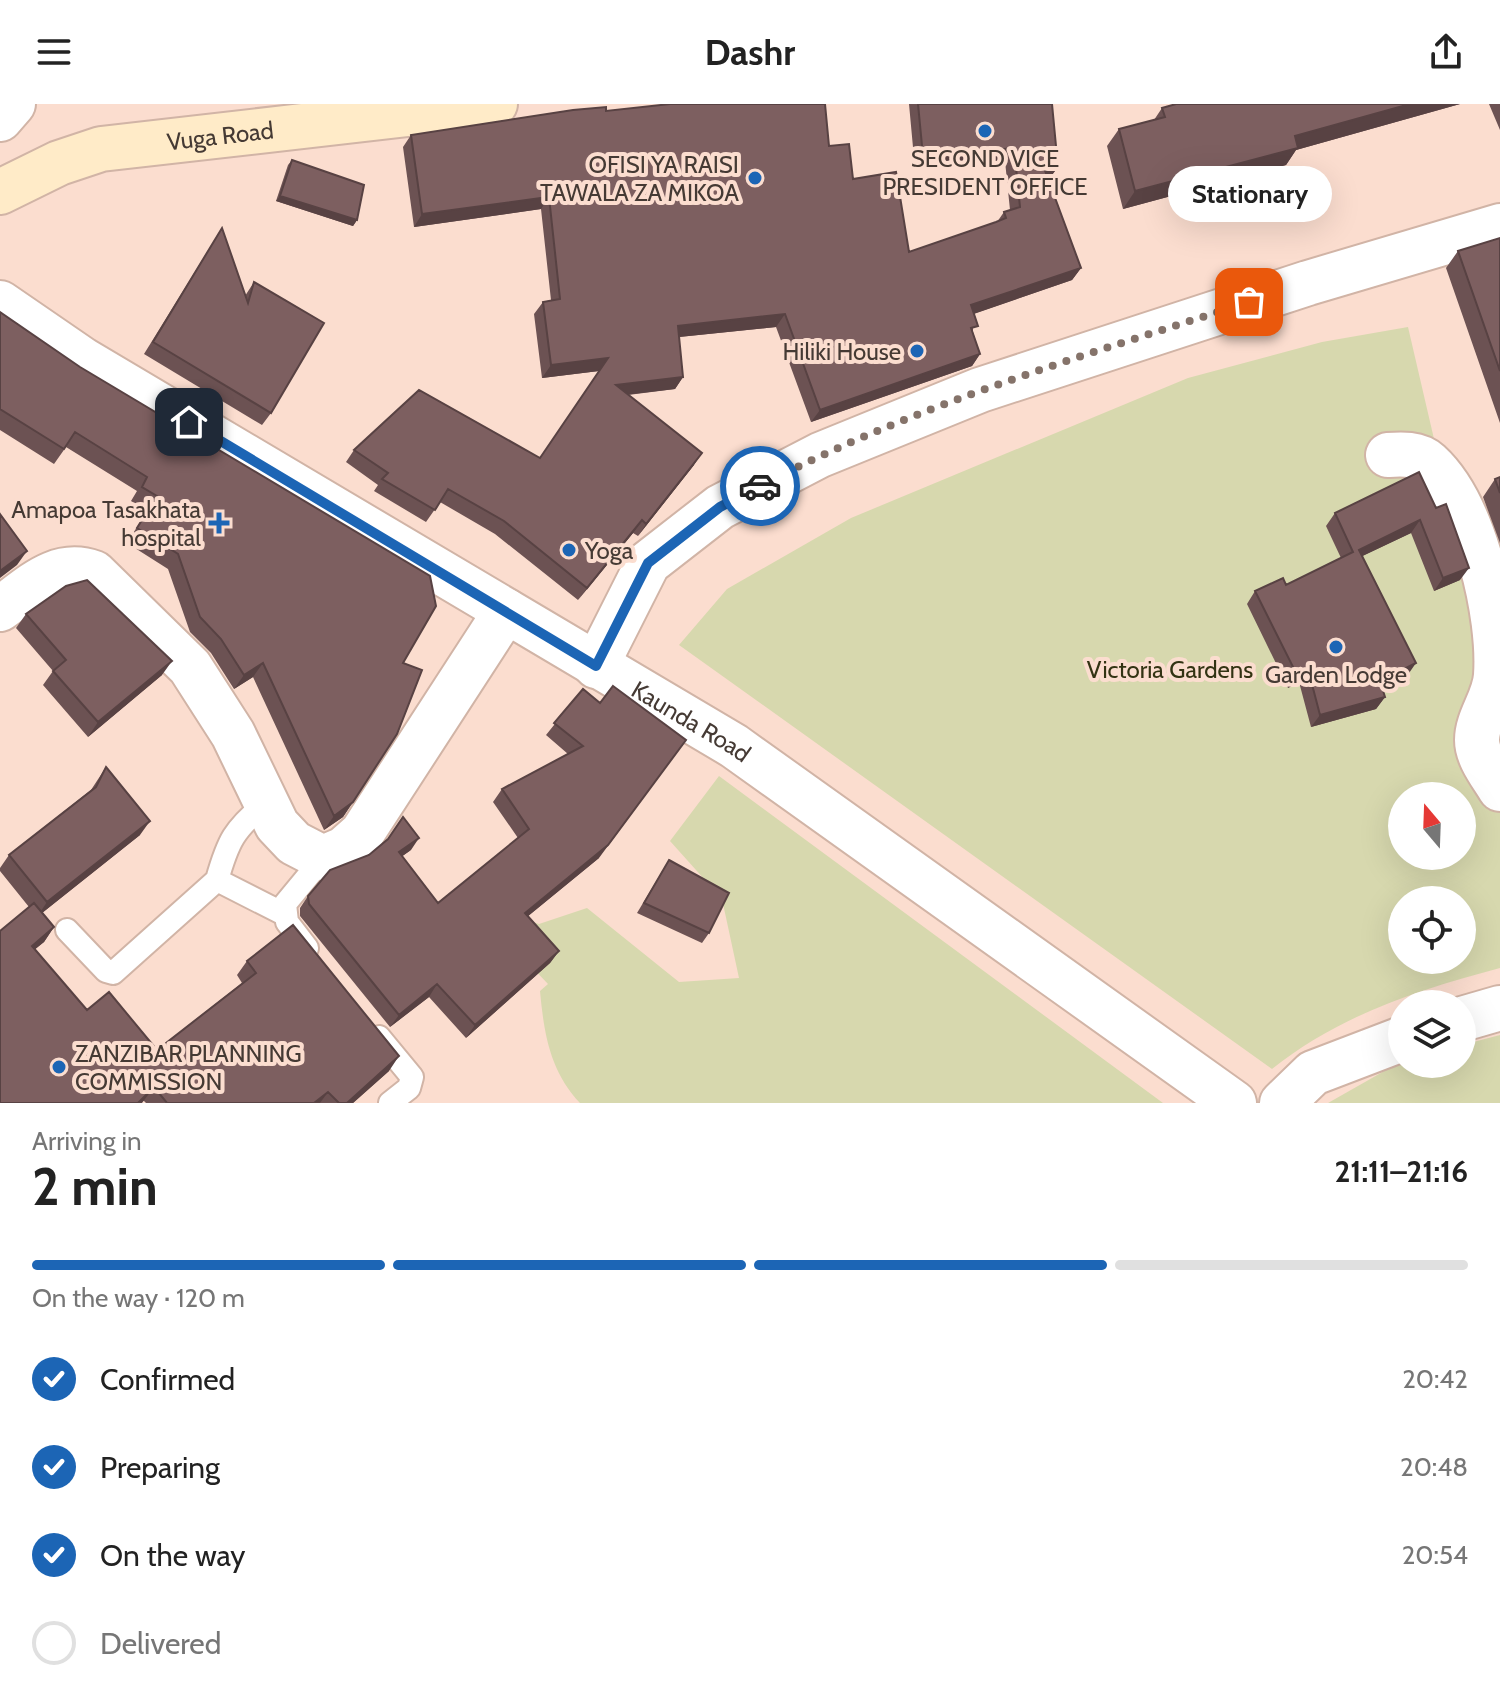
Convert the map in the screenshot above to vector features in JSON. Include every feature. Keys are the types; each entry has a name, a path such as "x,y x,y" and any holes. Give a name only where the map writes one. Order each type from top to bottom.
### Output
{"main road":[{"name":"Vuga Road","path":"0,192 59,163 101,149 495,104"}],"street":[{"path":"0,119 13,104"},
{"path":"596,666 648,563 720,507 820,455 980,390 1308,283 1500,226"},
{"name":"Kaunda Road","path":"0,303 83,360 734,746 1234,1103"},
{"path":"1388,455 1404,454 1428,462 1453,497 1477,548 1497,655 1492,698 1477,735 1478,751 1500,789"},
{"path":"0,609 58,569 77,567 94,573 190,667 233,734 277,825 294,843 323,858 344,849 362,833 506,611"},
{"path":"1476,1015 1500,1008"},
{"path":"1282,1103 1313,1073 1388,1044"}],"lane":[{"path":"67,930 106,971 113,973 217,880 229,839 239,825 266,803"},
{"path":"284,914 285,904 323,858"},
{"path":"217,880 284,914 325,970"},
{"path":"364,1018 412,1077 409,1088 390,1103"}],"green space":[{"name":"Victoria Gardens","path":"1408,327 1500,723 1500,968 1424,990 1388,990 1388,1003 1325,1034 1272,1069 679,645 727,589 851,518 1188,378 1322,342"},
{"path":"719,776 1163,1103 580,1103 562,1078 550,1051 540,991 548,984 529,964 499,910 539,924 587,908 679,982 739,978 722,899 670,841"},
{"path":"1500,1035 1500,1103 1328,1103 1388,1069 1388,1078 1476,1078 1476,1041"}],"building":[{"path":"670,104 825,104 829,146 849,144 853,179 896,172 909,252 1006,218 1004,212 1020,207 1014,148 923,156 918,104 1052,104 1058,167 1044,168 1081,268 971,305 978,326 971,328 980,354 820,410 785,314 678,326 683,377 616,385 702,453 646,524 642,520 587,588 504,521 448,489 435,510 382,479 388,473 354,450 419,390 540,458 608,358 551,365 543,302 560,299 549,197 422,214 411,135 573,110 606,107 606,111"},
{"path":"1176,104 1410,104 1295,136 1298,148 1135,191 1119,129 1165,117 1162,108"},
{"path":"292,160 364,185 357,220 280,196"},
{"path":"222,228 248,303 254,282 324,323 271,413 153,342"},
{"path":"1500,238 1500,371 1458,251"},
{"path":"0,312 80,367 430,576 436,606 403,663 422,670 397,734 353,802 334,816 263,663 244,675 221,639 200,617 178,554 137,528 157,496 142,487 147,477 75,432 64,449 0,409"},
{"path":"1419,472 1436,508 1446,504 1469,568 1443,578 1420,520 1359,550 1416,663 1380,681 1385,697 1320,715 1308,669 1297,675 1255,591 1283,578 1286,585 1353,552 1335,513"},
{"path":"0,514 27,551 0,571"},
{"path":"87,580 172,661 98,722 53,671 66,660 26,614 66,586"},
{"path":"613,686 686,740 608,845 525,913 559,951 475,1025 437,984 399,1015 309,904 308,896 330,870 369,855 388,839 403,817 419,838 399,852 438,903 529,829 502,789 583,746 554,723 583,689 600,703"},
{"path":"106,767 150,821 47,902 9,855 96,787"},
{"path":"669,860 729,893 709,933 644,903"},
{"path":"34,903 54,927 32,946 87,1010 109,992 157,1050 256,973 247,961 293,925 399,1056 347,1103 339,1103 328,1092 314,1103 167,1103 154,1087 138,1103 0,1103 0,931"}],"way so far":[{"path":"760,486 820,455 980,390 1249,302"}],"place":[{"name":"SECOND VICE PRESIDENT OFFICE","path":"985,131"},
{"name":"OFISI YA RAISI TAWALA ZA MIKOA","path":"755,178"},
{"name":"Stationary","path":"1249,302"},
{"name":"Hiliki House","path":"917,351"},
{"name":"Amapoa Tasakhata hospital","path":"219,523"},
{"name":"Yoga","path":"569,550"},
{"name":"Garden Lodge","path":"1336,647"},
{"name":"ZANZIBAR PLANNING COMMISSION","path":"59,1067"}],"route":[{"path":"189,422 596,666 648,563 720,507 760,486"}]}
